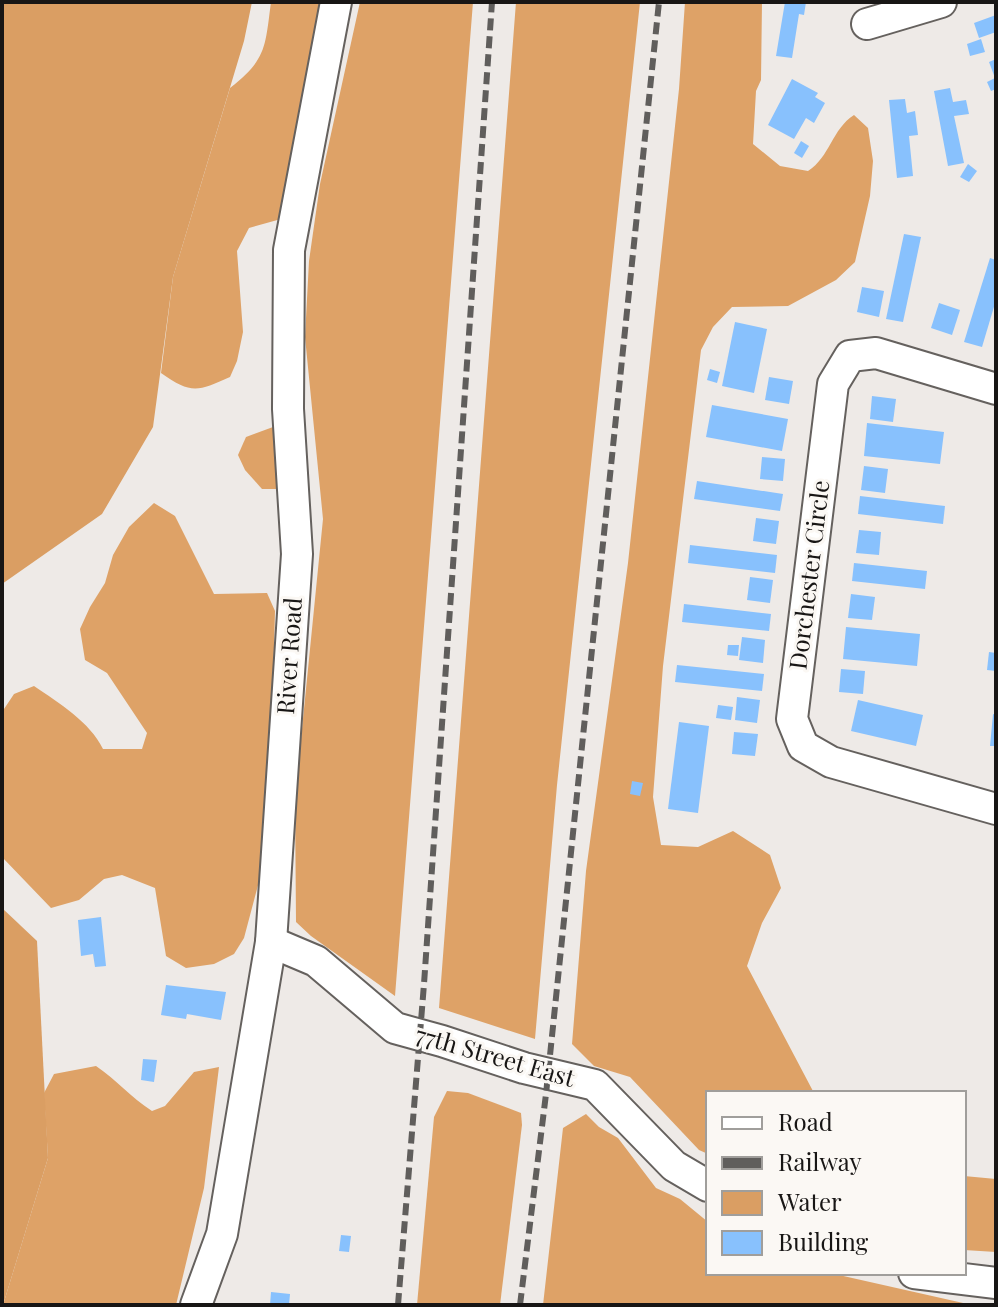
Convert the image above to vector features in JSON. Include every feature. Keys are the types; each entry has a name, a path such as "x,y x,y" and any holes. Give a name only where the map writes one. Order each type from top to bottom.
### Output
{"street":[{"name":"River Road","path":"196,1305 222,1234 271,942 297,554 288,409 289,250 336,2"},
{"path":"867,24 941,2"},
{"name":"Dorchester Circle","path":"996,389 876,353 850,356 833,384 792,719 803,746 831,762 996,809"},
{"name":"77th Street East","path":"271,942 316,961 395,1028 524,1068 595,1085 674,1166 706,1185"},
{"path":"930,1275 996,1283"}],"shaded area":[{"path":"271,2 322,2 281,219 249,228 237,251 243,332 230,377 202,388 187,387 161,373 173,277 230,88 258,60"},
{"path":"360,2 473,2 395,996 296,922 295,799 323,519 305,337 309,261 320,184"},
{"path":"516,2 640,2 557,785 535,1039 439,1008"},
{"path":"685,2 762,2 761,80 756,91 753,144 780,166 808,171 854,115 868,128 873,161 870,196 855,262 836,280 788,306 732,307 713,327 701,350 663,666 653,797 661,845 698,847 733,831 770,855 781,888 762,923 747,966 813,1091 706,1091 706,1153 699,1150 630,1077 594,1066 572,1044 586,871 628,563 679,89"},
{"path":"273,427 280,439 278,489 262,489 245,470 238,455 246,437"},
{"path":"154,503 175,516 214,594 267,593 275,611 272,719 261,874 244,938 234,954 214,964 186,968 166,956 155,888 122,875 104,879 79,900 51,908 2,857 2,712 14,694 34,686 82,722 103,749 142,749 147,733 107,673 85,660 80,629 105,583 113,555 129,527"},
{"path":"96,1066 152,1111 165,1106 194,1072 219,1067 204,1188 176,1305 3,1305 48,1158 44,1093 54,1074"},
{"path":"447,1091 468,1093 521,1113 500,1305 417,1305 434,1117"},
{"path":"586,1114 599,1127 618,1138 656,1188 680,1199 706,1220 706,1275 839,1275 972,1305 543,1305 563,1128"},
{"path":"966,1176 996,1179 996,1252 966,1250"}],"water":[{"path":"2,2 252,2 244,41 173,277 153,427 102,514 2,584"},
{"path":"2,908 37,941 48,1158 3,1305"}],"building":[{"path":"785,2 806,2 804,15 799,14 792,58 776,56"},
{"path":"996,15 996,32 979,38 974,23"},
{"path":"981,39 985,52 970,56 967,44"},
{"path":"996,59 996,89 991,91 987,82 995,78 989,62"},
{"path":"792,79 818,93 815,97 825,103 814,123 806,118 794,139 768,125"},
{"path":"950,88 953,102 966,100 969,114 954,116 964,163 948,166 934,91"},
{"path":"905,99 907,113 915,111 918,135 909,136 913,176 897,178 889,100"},
{"path":"801,141 809,146 802,158 794,153"},
{"path":"968,164 977,171 969,182 960,177"},
{"path":"904,234 921,237 903,322 886,319"},
{"path":"990,258 996,260 996,300 982,347 964,342"},
{"path":"862,287 884,291 879,317 857,312"},
{"path":"939,303 960,310 952,335 931,328"},
{"path":"735,322 767,329 754,393 722,386"},
{"path":"710,369 720,372 717,383 707,380"},
{"path":"769,377 793,381 789,404 765,400"},
{"path":"872,396 896,399 893,422 870,419"},
{"path":"712,405 788,419 782,451 706,437"},
{"path":"867,423 944,432 940,464 864,456"},
{"path":"762,457 785,459 783,481 760,479"},
{"path":"864,466 888,469 885,493 861,490"},
{"path":"697,481 783,494 780,511 694,499"},
{"path":"860,496 945,506 943,524 858,514"},
{"path":"756,518 779,521 776,544 753,541"},
{"path":"859,530 881,532 879,555 856,553"},
{"path":"690,545 777,555 775,573 688,563"},
{"path":"854,563 927,571 925,589 852,581"},
{"path":"750,577 773,580 770,603 747,600"},
{"path":"851,594 875,597 872,620 848,618"},
{"path":"684,604 771,614 769,631 682,622"},
{"path":"846,627 920,634 917,666 843,659"},
{"path":"742,637 765,640 763,663 739,660"},
{"path":"728,645 739,645 738,656 727,655"},
{"path":"989,652 996,653 996,671 987,670"},
{"path":"677,665 764,674 762,691 675,682"},
{"path":"841,669 865,671 863,694 839,692"},
{"path":"737,697 760,700 757,723 735,720"},
{"path":"858,700 923,715 916,746 851,731"},
{"path":"718,705 733,707 731,720 716,718"},
{"path":"993,714 996,715 996,746 990,746"},
{"path":"679,722 709,726 698,813 668,809"},
{"path":"734,732 758,734 755,756 732,754"},
{"path":"632,781 643,783 640,796 630,794"},
{"path":"101,917 106,966 95,967 93,954 81,956 78,920"},
{"path":"166,985 226,992 221,1020 187,1014 186,1019 161,1015"},
{"path":"143,1059 157,1060 154,1082 141,1080"},
{"path":"341,1235 351,1236 349,1252 339,1251"},
{"path":"271,1292 290,1294 289,1305 270,1305"}],"railway":[{"path":"398,1305 424,984 492,2"},
{"path":"520,1305 546,1094 659,2"}]}
